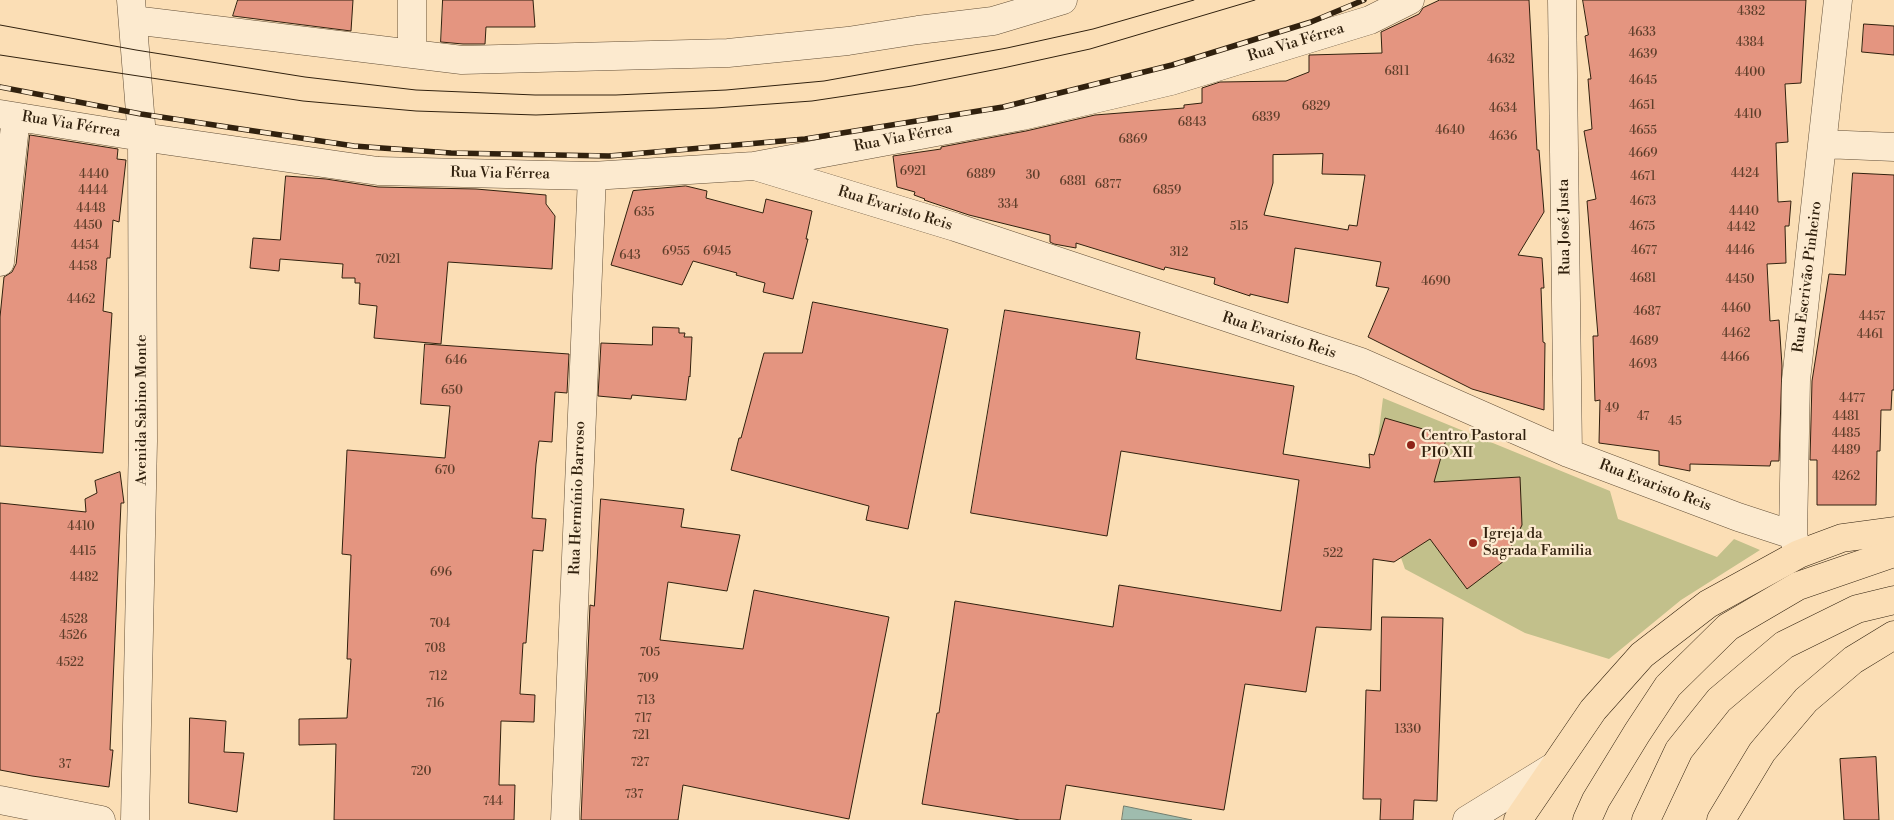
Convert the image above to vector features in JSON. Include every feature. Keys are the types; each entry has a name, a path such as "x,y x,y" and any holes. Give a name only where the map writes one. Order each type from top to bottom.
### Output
{"main road":[{"path":"1518,820 1593,710 1642,655 1708,604 1796,545 1894,531"},
{"path":"1592,810 1637,732 1668,686 1728,627 1798,586 1894,553"},
{"path":"1646,818 1679,750 1719,700 1784,645 1857,609 1894,600"},
{"path":"1721,820 1762,752 1806,700 1853,660 1894,635"}],"street":[{"path":"412,0 412,54"},
{"path":"132,10 412,54 462,60 728,53 848,41 918,30 992,11 1063,0"},
{"name":"Rua Via Férrea","path":"8,115 142,137 378,171 592,176 754,166 1022,116 1171,81 1370,20 1410,0"},
{"name":"Rua José Justa","path":"1562,0 1568,454"},
{"name":"Rua Escrivão Pinheiro","path":"1796,545 1796,380 1838,0"},
{"name":"Avenida Sabino Monte","path":"132,10 142,137 142,440 134,820"},
{"path":"0,262 8,115"},
{"path":"1823,144 1894,147"},
{"name":"Rua Evaristo Reis","path":"754,166 955,227 1361,362 1568,454 1738,517 1796,545"},
{"name":"Rua Hermínio Barroso","path":"565,820 592,176"},
{"path":"1467,820 1553,767"},
{"path":"0,800 101,820"}],"shaded area":[{"path":"1383,398 1610,491 1618,519 1717,557 1734,539 1760,550 1681,600 1609,659 1525,633 1405,569 1373,479"},
{"path":"1124,806 1192,820 1122,820"}],"building":[{"path":"238,0 353,0 351,31 233,16"},
{"path":"443,0 533,0 535,27 486,27 485,44 441,42"},
{"path":"1440,0 1529,0 1537,150 1539,150 1544,212 1518,255 1542,258 1544,288 1541,288 1543,342 1545,343 1544,410 1472,389 1368,337 1389,288 1376,286 1381,262 1295,248 1288,303 1250,294 1250,296 1214,284 1215,278 1165,267 1164,270 1076,243 1076,248 1054,244 1050,242 1050,235 969,215 924,200 914,195 915,192 897,187 893,156 941,149 941,147 1026,131 1095,115 1184,108 1184,105 1202,103 1202,88 1220,82 1286,81 1309,72 1309,55 1382,53 1381,32 1419,14 1423,8","holes":["1323,154 1322,174 1365,175 1357,226 1349,225 1348,230 1264,215 1273,183 1273,155"]},
{"path":"1583,0 1806,0 1801,83 1785,84 1788,142 1776,143 1778,202 1791,201 1789,226 1785,226 1786,263 1767,264 1770,321 1779,320 1782,366 1779,461 1771,461 1770,466 1690,464 1690,471 1659,465 1659,451 1599,443 1600,400 1595,401 1593,336 1598,336 1587,201 1596,199 1584,131 1592,129 1588,79 1591,79 1585,36 1588,35"},
{"path":"1864,24 1894,26 1894,55 1862,52"},
{"path":"30,135 118,149 117,159 126,160 119,222 113,220 110,258 107,258 103,311 112,313 103,453 0,446 0,317 4,277 12,272 16,264"},
{"path":"1853,173 1894,175 1894,390 1892,390 1891,410 1881,410 1880,451 1877,451 1876,505 1817,505 1817,460 1810,460 1812,381 1829,274 1845,275"},
{"path":"286,176 326,179 378,187 476,189 546,195 546,204 555,216 552,269 448,262 441,344 374,338 377,306 359,304 360,283 355,283 355,278 342,278 343,264 280,259 279,271 250,268 253,238 280,240"},
{"path":"686,186 707,191 706,198 763,213 766,199 812,211 806,239 808,239 793,299 763,292 765,283 693,261 682,285 611,265 633,191"},
{"path":"813,302 948,329 908,529 866,520 869,506 731,470 764,353 802,353"},
{"path":"1005,310 1140,332 1136,359 1294,386 1283,454 1370,468 1369,454 1374,455 1385,418 1447,436 1434,482 1520,477 1522,525 1504,561 1467,589 1430,539 1394,562 1373,559 1371,630 1316,627 1306,692 1245,684 1224,810 1066,785 1060,820 1020,820 922,804 937,713 939,713 955,601 1113,627 1119,585 1281,611 1299,480 1121,451 1107,536 971,513"},
{"path":"653,327 679,328 679,333 685,333 684,337 692,337 690,377 686,400 632,395 631,399 598,396 601,343 652,345"},
{"path":"425,344 569,354 567,393 555,392 552,442 539,441 536,464 532,518 546,519 543,551 533,550 526,643 523,643 520,694 535,695 534,722 501,721 499,785 515,785 514,820 334,820 336,744 299,745 299,719 347,718 351,659 347,659 351,555 342,554 347,450 445,458 450,406 421,404"},
{"path":"120,472 124,503 121,503 110,750 113,750 109,787 0,770 0,503 86,512 85,499 97,493 95,481"},
{"path":"601,499 684,509 681,527 740,535 727,591 668,582 660,640 743,649 754,590 889,617 849,819 683,785 678,820 581,820 590,605 594,606"},
{"path":"1382,617 1443,618 1437,801 1414,800 1413,820 1380,820 1381,799 1363,799 1366,690 1380,691"},
{"path":"190,718 226,721 224,752 244,753 237,812 189,803"},
{"path":"1876,757 1879,820 1844,820 1840,759"}],"tram line":[{"path":"0,25 136,50 305,77 416,90 535,95 616,95 726,90 824,81 1007,48 1093,29 1194,0"},
{"path":"0,55 303,101 416,111 536,115 715,108 812,101 912,86 1003,68 1090,49 1255,0"}],"railway":[{"path":"0,87 141,114 354,146 451,153 609,156 805,139 1003,107 1172,65 1311,22 1364,0"}],"place":[{"name":"Centro Pastoral PIO XII","path":"1411,445"},
{"name":"Igreja da Sagrada Familia","path":"1473,543"}]}
